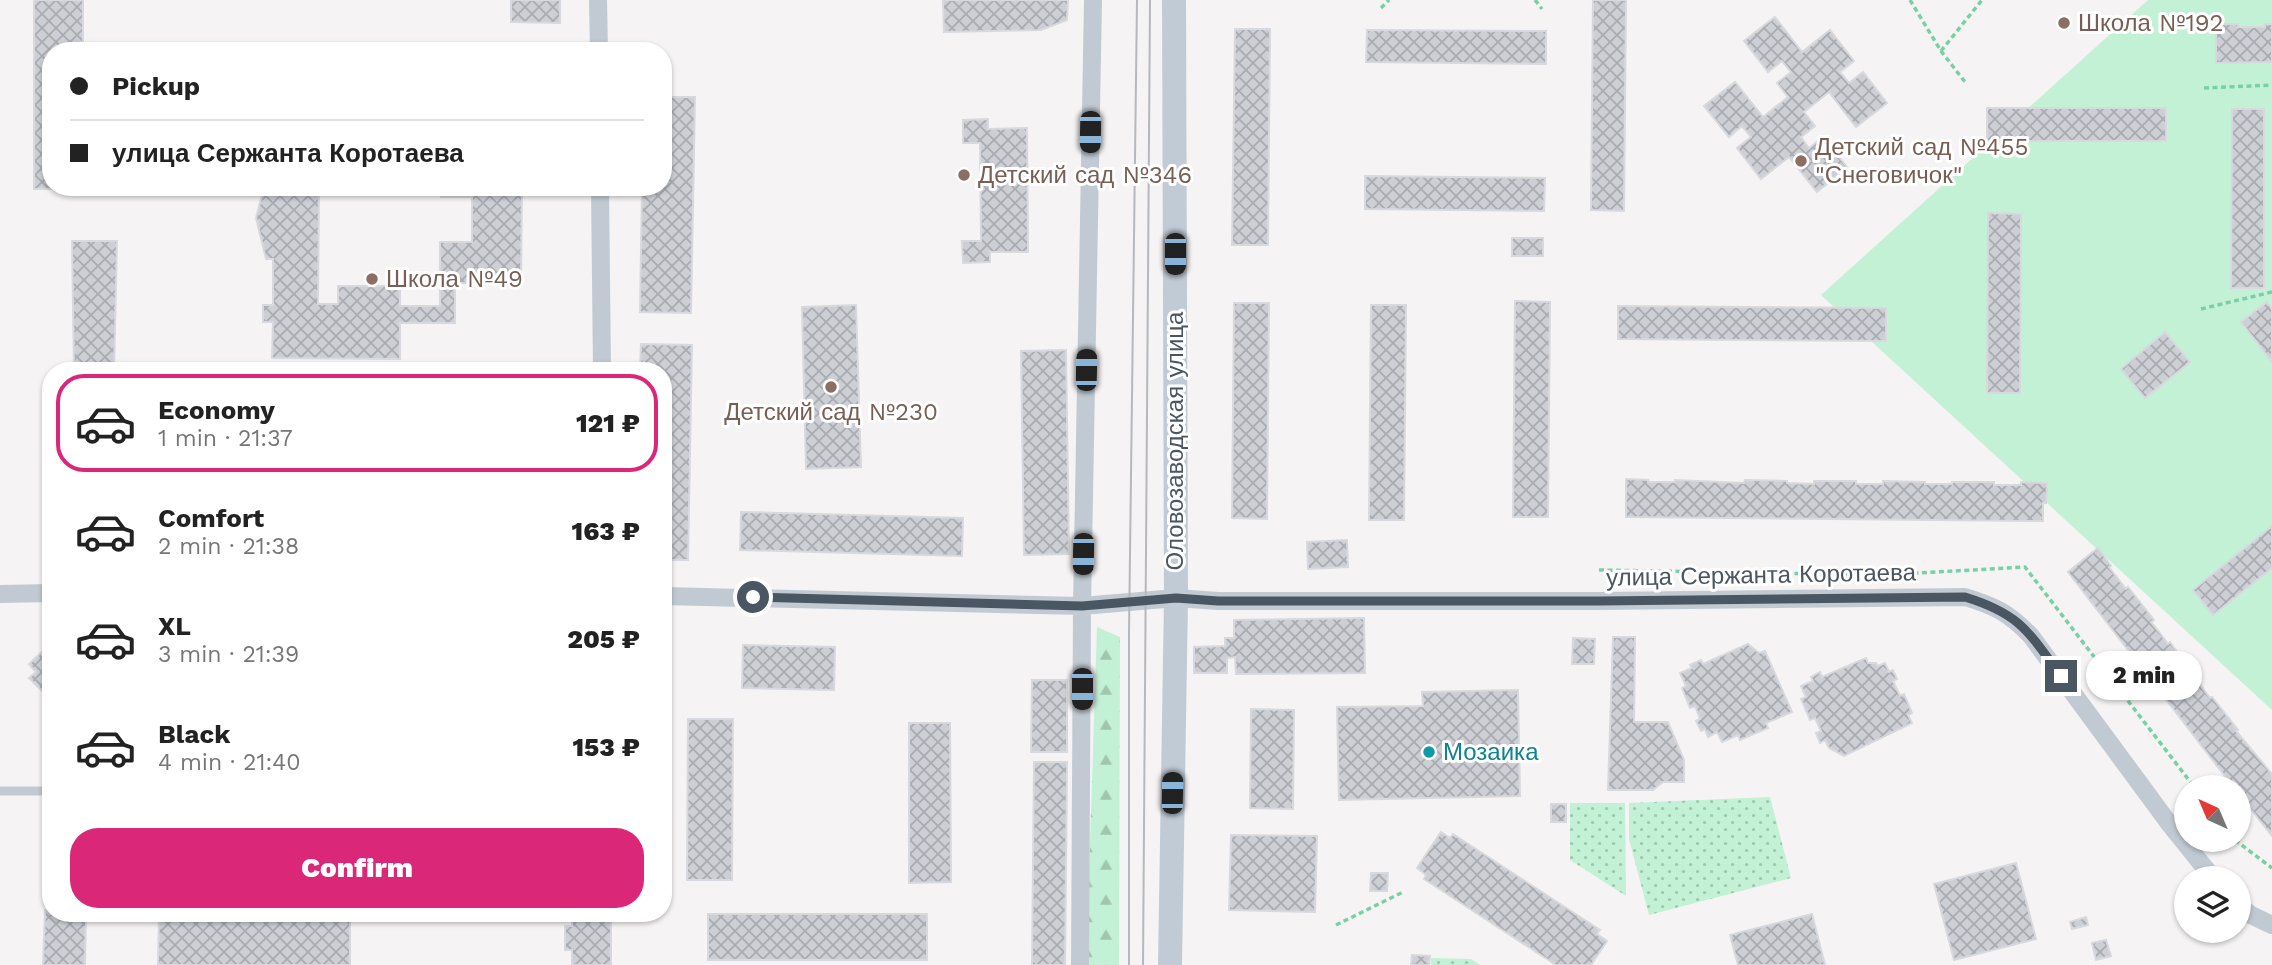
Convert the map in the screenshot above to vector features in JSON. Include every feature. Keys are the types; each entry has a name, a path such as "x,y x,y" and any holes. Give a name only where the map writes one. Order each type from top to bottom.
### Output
{"street":[{"path":"598,0 599,42"},
{"path":"1080,965 1082,606 1093,0"},
{"name":"Оловозаводская улица","path":"1170,965 1176,598 1174,0"},
{"path":"600,196 602,362"},
{"path":"0,594 42,593"},
{"name":"улица Сержанта Коротаева","path":"672,596 1082,606 1176,598 1218,601 1599,601 1965,597 1994,606 2013,617 2031,636 2203,866"},
{"path":"2251,915 2272,925"}],"lane":[{"path":"0,791 42,791"}],"path":[{"path":"1381,8 1389,0"},
{"path":"1535,0 1542,9"},
{"path":"1910,0 1941,51 1965,82"},
{"path":"1941,51 1982,0"},
{"path":"2204,88 2272,85"},
{"path":"2200,309 2272,292"},
{"path":"2251,852 2272,868"},
{"path":"1336,925 1404,892"}],"green space":[{"path":"2148,0 2272,0 2272,710 1821,295"},
{"path":"1097,627 1120,637 1119,965 1086,965"},
{"path":"1770,797 1791,878 1649,915 1629,839 1629,803"},
{"path":"1570,803 1625,803 1626,896 1570,860"},
{"path":"1431,958 1471,959 1480,965 1431,965"}],"building":[{"path":"34,0 83,0 83,42 42,42 42,189 34,189"},
{"path":"511,0 560,0 560,23 511,22"},
{"path":"943,0 1068,0 1067,20 1041,30 944,32"},
{"path":"1593,0 1626,0 1624,211 1591,210"},
{"path":"1775,17 1802,52 1830,30 1854,61 1840,72 1849,83 1863,72 1887,103 1856,127 1829,92 1804,112 1815,126 1801,137 1809,148 1823,137 1847,167 1817,192 1789,157 1761,179 1737,148 1751,137 1742,126 1729,137 1704,106 1735,82 1763,117 1788,97 1777,83 1791,72 1782,61 1768,72 1744,41"},
{"path":"2216,24 2265,27 2265,24 2272,24 2272,62 2216,63"},
{"path":"1235,29 1270,29 1268,245 1232,245"},
{"path":"1367,30 1546,31 1546,64 1366,62"},
{"path":"672,97 695,97 691,313 640,312 642,196 672,196"},
{"path":"1987,108 2166,108 2166,141 1987,141"},
{"path":"2232,109 2264,109 2264,288 2231,288"},
{"path":"988,119 988,129 1027,128 1028,252 990,252 990,262 963,263 962,241 981,241 980,143 963,143 963,120"},
{"path":"1365,176 1545,178 1544,211 1365,209"},
{"path":"262,196 319,196 318,304 338,304 338,286 400,286 400,306 440,306 440,242 472,242 472,197 441,196 522,196 521,284 455,283 455,323 400,323 400,359 272,358 273,322 263,322 263,305 273,305 273,259 266,259 256,218"},
{"path":"1988,213 2021,214 2020,393 1987,393"},
{"path":"1512,238 1543,238 1543,256 1512,256"},
{"path":"72,241 117,241 114,362 74,362"},
{"path":"1515,301 1550,302 1548,517 1513,517"},
{"path":"2267,302 2272,309 2272,362 2241,322"},
{"path":"1234,303 1269,303 1267,519 1232,518"},
{"name":"Детский сад №230","path":"856,305 861,467 806,469 802,307"},
{"path":"1371,305 1406,305 1404,520 1369,520"},
{"path":"1618,306 1886,308 1886,341 1618,339"},
{"path":"2165,332 2190,362 2145,398 2121,369"},
{"path":"641,344 692,345 688,560 672,560 672,362 640,362"},
{"path":"1066,350 1069,554 1024,555 1021,351"},
{"path":"1626,479 1648,482 1675,480 1744,483 1745,480 1814,484 1814,481 1856,481 1856,484 1883,484 1883,481 1925,484 1994,482 1994,485 2047,483 2043,521 1626,517"},
{"path":"741,512 963,518 962,556 740,550"},
{"path":"2272,526 2272,568 2213,615 2193,590"},
{"path":"1347,540 1348,567 1308,569 1307,542"},
{"path":"2098,548 2126,589 2128,587 2154,620 2151,622 2168,644 2170,642 2210,698 2212,697 2272,774 2272,836 2251,809 2251,775 2224,775 2068,572"},
{"path":"1364,618 1365,673 1236,674 1235,657 1227,658 1227,673 1194,673 1194,647 1225,646 1225,638 1234,638 1234,620"},
{"path":"1613,637 1635,637 1634,722 1668,722 1684,760 1684,782 1663,782 1653,790 1608,790"},
{"path":"1573,638 1595,639 1594,664 1572,664"},
{"path":"1748,644 1759,653 1765,651 1792,712 1766,723 1768,728 1740,740 1738,735 1722,742 1717,732 1708,737 1705,729 1701,731 1696,721 1700,719 1695,706 1690,708 1682,688 1686,686 1680,673 1701,660 1703,664"},
{"path":"743,645 835,647 834,690 742,688"},
{"path":"42,652 42,691 29,678 36,672 29,664"},
{"path":"1866,658 1868,663 1876,663 1878,666 1885,663 1889,672 1893,670 1897,679 1893,681 1900,696 1904,694 1912,713 1908,715 1912,723 1844,756 1829,748 1825,740 1820,743 1816,733 1821,731 1815,718 1810,720 1801,699 1806,697 1801,686 1813,681 1811,677 1820,672 1822,677"},
{"path":"1032,680 1067,680 1067,752 1031,752"},
{"name":"Мозаика","path":"1518,690 1520,796 1339,800 1337,707 1423,706 1422,692"},
{"path":"1251,709 1294,710 1293,809 1250,808"},
{"path":"688,719 733,719 732,880 687,880"},
{"path":"909,723 950,723 951,882 909,883"},
{"path":"1034,762 1067,762 1065,965 1032,965"},
{"path":"1551,804 1566,804 1566,822 1551,822"},
{"path":"1441,832 1450,838 1453,834 1600,930 1597,934 1607,941 1591,965 1556,965 1424,879 1426,875 1417,868"},
{"path":"1231,835 1317,836 1315,912 1229,910"},
{"path":"2016,863 2036,939 1954,960 1934,884"},
{"path":"1371,873 1388,873 1387,891 1370,891"},
{"path":"708,914 927,914 927,960 708,960"},
{"path":"1812,914 1825,965 1738,965 1730,935"},
{"path":"2086,917 2088,925 2072,929 2070,922"},
{"path":"45,922 86,922 85,965 43,965"},
{"path":"159,922 350,922 350,965 158,965"},
{"path":"572,922 611,922 611,965 572,965 572,950 565,950 565,926 572,926"},
{"path":"2106,940 2111,956 2096,960 2092,943"},
{"path":"1412,955 1430,956 1429,965 1411,965"}],"tram line":[{"path":"1129,965 1129,634 1137,0"},
{"path":"1143,965 1150,0"}],"place":[{"name":"Школа №192","path":"2064,23"},
{"name":"Детский сад №455 \"Снеговичок\"","path":"1801,161"},
{"name":"Детский сад №346","path":"964,175"},
{"name":"Школа №49","path":"372,279"},
{"name":"Детский сад №230","path":"831,387"},
{"name":"Мозаика","path":"1429,752"}],"route":[{"path":"753,597 1082,606 1176,598 1218,601 1599,601 1965,597 1994,606 2013,617 2061,676"}]}
